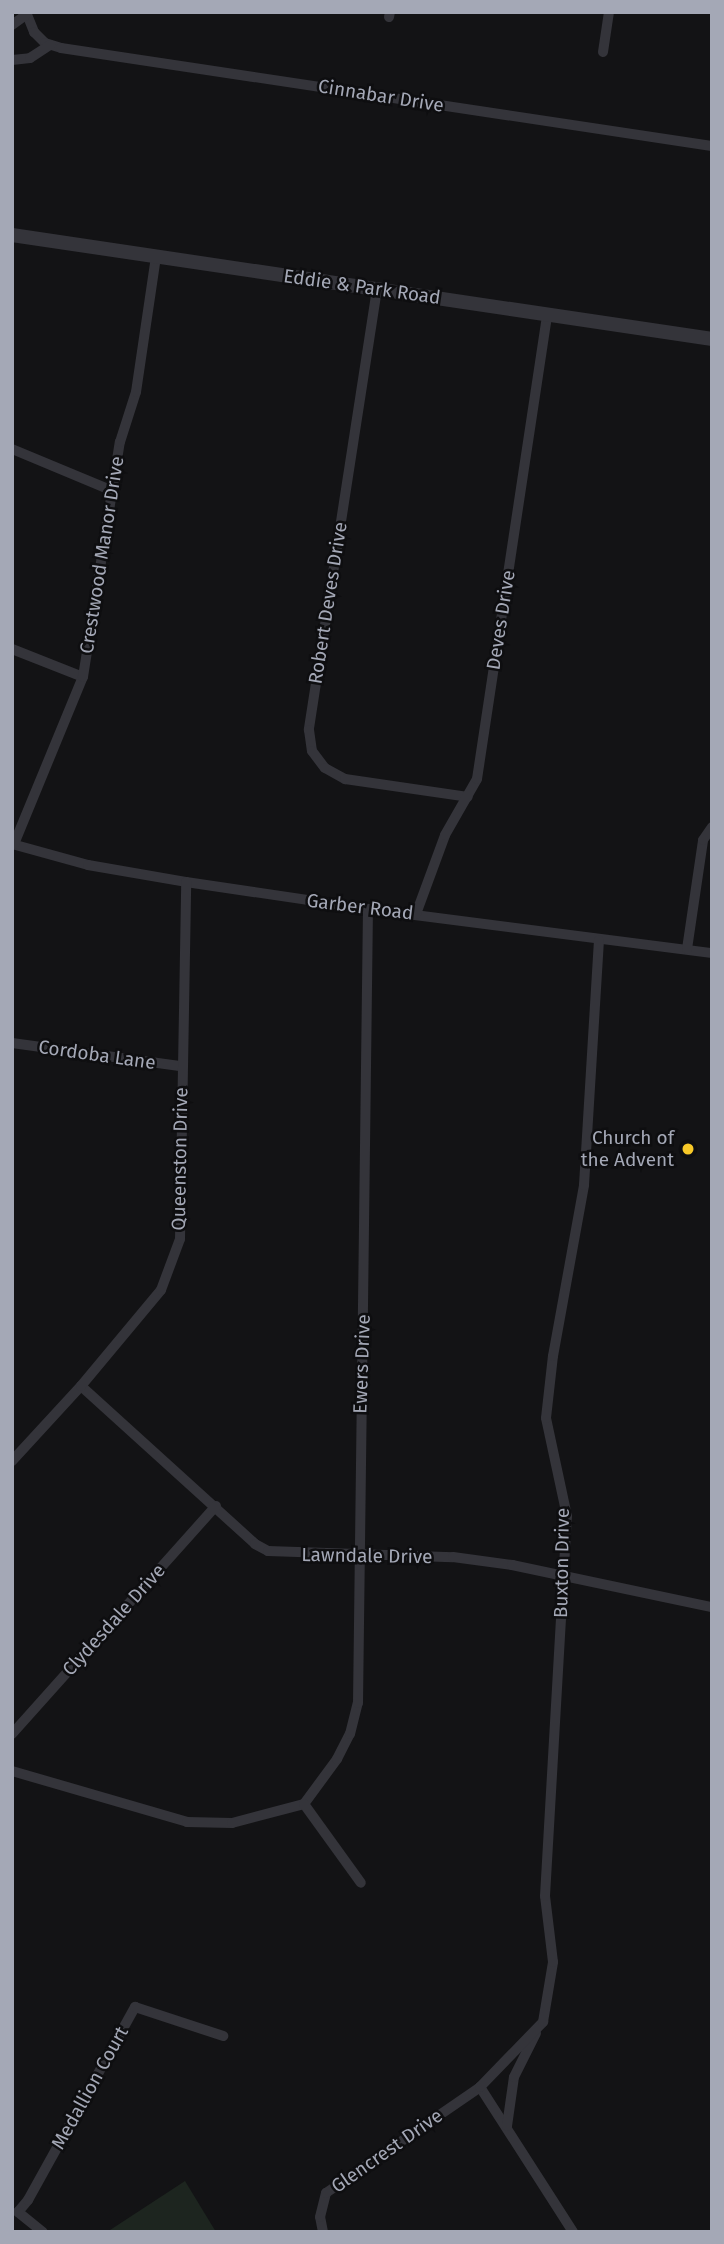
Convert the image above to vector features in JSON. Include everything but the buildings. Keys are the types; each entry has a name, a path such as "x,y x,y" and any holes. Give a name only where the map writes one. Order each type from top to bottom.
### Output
{"street":[{"path":"603,52 609,12"},
{"path":"12,25 26,14 34,32 50,45 30,58 12,60"},
{"name":"Cinnabar Drive","path":"50,45 712,146"},
{"name":"Eddie & Park Road","path":"12,235 712,339"},
{"name":"Crestwood Manor Drive","path":"13,844 83,677 120,442 135,393 156,256"},
{"name":"Robert Deves Drive","path":"377,289 309,730 312,751 325,768 345,779 468,797"},
{"name":"Deves Drive","path":"416,914 445,835 477,779 547,314"},
{"path":"12,449 113,491"},
{"path":"12,649 83,677"},
{"path":"687,949 703,840 712,827"},
{"name":"Garber Road","path":"13,844 88,865 186,882 368,909 712,953"},
{"name":"Queenston Drive","path":"12,1461 81,1386 161,1290 180,1239 186,882"},
{"name":"Ewers Drive","path":"304,1804 337,1759 350,1734 358,1703 368,909"},
{"name":"Buxton Drive","path":"507,2126 514,2077 543,2022 553,1962 545,1896 567,1516 546,1418 553,1356 584,1185 599,940"},
{"name":"Cordoba Lane","path":"12,1043 181,1066"},
{"name":"Lawndale Drive","path":"81,1386 255,1544 268,1551 453,1557 512,1565 565,1579 712,1607"},
{"name":"Clydesdale Drive","path":"12,1734 216,1506"},
{"path":"12,1771 187,1822 232,1823 304,1804 360,1883"},
{"name":"Medallion Court","path":"15,2212 28,2200 135,2007 223,2036"},
{"path":"543,2022 480,2087 573,2232"},
{"name":"Glencrest Drive","path":"323,2232 320,2217 326,2193 480,2087"},
{"path":"15,2212 43,2232"}],"shaded area":[{"path":"185,2181 216,2232 107,2232"}],"place":[{"name":"Church of the Advent","path":"688,1149"}]}
